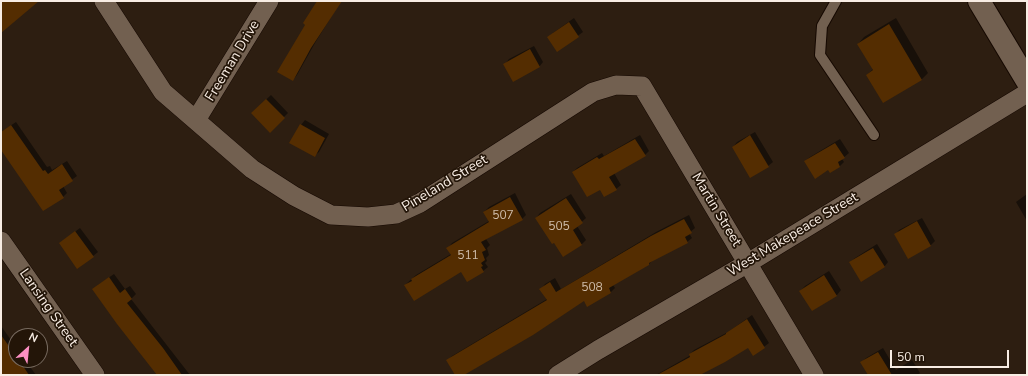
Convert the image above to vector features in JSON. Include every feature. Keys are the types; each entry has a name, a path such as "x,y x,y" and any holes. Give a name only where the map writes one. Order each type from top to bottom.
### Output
{"street":[{"name":"Pineland Street","path":"104,1 164,92 252,169 294,196 331,215 368,217 396,214 420,203 593,92 616,85 642,86"},
{"name":"Freeman Drive","path":"196,120 269,1"},
{"path":"980,1 1027,81"},
{"name":"Martin Street","path":"642,86 814,375"},
{"name":"West Makepeace Street","path":"558,375 598,350 748,264 1027,93"},
{"name":"Lansing Street","path":"1,241 95,375"}],"lane":[{"path":"836,1 822,26 820,55 874,135"}],"building":[{"path":"1,1 39,1 1,33"},
{"path":"317,1 342,1 311,48 293,81 277,72 305,25 303,23"},
{"path":"569,22 579,37 557,52 547,37"},
{"path":"889,24 922,80 883,103 866,75 873,70 857,44"},
{"path":"530,49 540,67 513,82 503,64"},
{"path":"266,99 285,118 270,133 251,113"},
{"path":"300,124 325,138 315,157 289,143"},
{"path":"11,125 43,171 45,170 48,174 62,164 73,181 59,190 64,198 43,211 1,150 1,132"},
{"path":"750,135 769,167 750,178 732,147"},
{"path":"635,139 646,156 609,177 617,190 604,197 600,190 587,197 572,172 597,157 599,159"},
{"path":"835,143 845,158 838,162 840,167 830,173 828,170 815,179 804,161"},
{"path":"510,197 523,220 481,242 486,250 482,252 485,260 481,263 483,266 481,267 484,272 467,282 461,272 414,301 404,285 412,281 411,279 451,255 446,248 489,222 483,212"},
{"path":"566,198 583,223 573,230 582,245 563,257 554,243 552,244 535,218"},
{"path":"684,219 692,233 685,237 688,243 649,263 649,265 609,288 611,293 587,307 584,301 533,335 464,375 455,375 446,360 547,300 539,289 550,282 556,292 651,236"},
{"path":"917,221 931,246 908,259 894,234"},
{"path":"75,231 94,257 77,269 59,243"},
{"path":"873,248 885,267 861,282 849,262"},
{"path":"824,275 837,296 812,311 799,291"},
{"path":"109,277 120,293 125,289 132,299 127,303 163,348 182,375 157,375 117,324 92,289"},
{"path":"747,319 765,348 753,356 748,348 700,375 657,375 690,357 689,354 726,334"},
{"path":"1,335 8,345 8,368 24,368 29,375 1,375"},
{"path":"878,352 892,375 868,375 860,362"}]}
